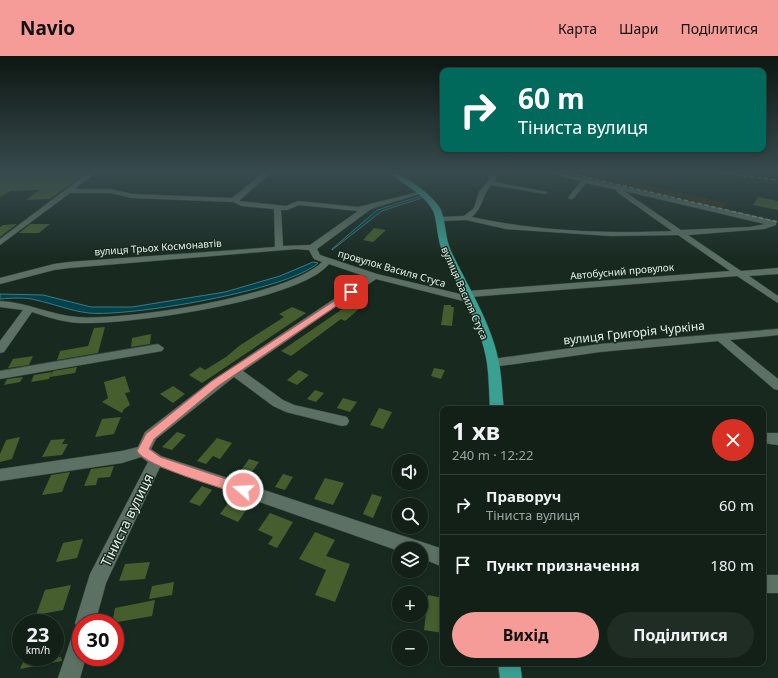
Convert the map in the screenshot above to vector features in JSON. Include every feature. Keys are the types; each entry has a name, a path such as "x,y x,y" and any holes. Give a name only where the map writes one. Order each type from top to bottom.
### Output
{"main road":[{"name":"вулиця Василя Стуса","path":"432,202 440,219 441,236 446,250 470,297 486,337 493,364 497,406"},
{"path":"509,666 511,678"}],"street":[{"path":"0,243 55,202"},
{"path":"236,202 242,204 287,208 298,203 358,209 386,202"},
{"path":"466,218 478,209 480,202"},
{"path":"634,202 778,300"},
{"path":"685,202 775,224"},
{"path":"277,207 279,248"},
{"path":"312,248 368,207"},
{"path":"440,219 466,218 506,227 611,234 680,233 750,229 775,224"},
{"name":"вулиця Трьох Космонавтів","path":"2,281 54,267 68,265 279,248 312,248"},
{"name":"провулок Василя Стуса","path":"312,248 317,257 374,276 470,297"},
{"path":"0,304 18,305 67,319 87,320 182,311 246,297 266,291 314,271 327,261"},
{"name":"Автобусний провулок","path":"470,297 664,278 778,271"},
{"path":"0,475 122,457 143,451 150,436 215,384 374,276"},
{"path":"0,349 22,316 30,308"},
{"name":"вулиця Григорія Чуркіна","path":"493,364 600,348 778,332"},
{"path":"720,337 778,386"},
{"path":"0,375 158,348"},
{"path":"235,371 278,403 291,409 342,421"},
{"path":"766,438 778,439"},
{"name":"Тіниста вулиця","path":"88,614 97,581 156,460 143,451"},
{"path":"156,460 396,542"},
{"path":"428,553 440,557"},
{"path":"766,584 778,584"},
{"path":"69,678 73,666"}],"shaded area":[{"path":"684,202 726,203 720,210"}],"water":[{"path":"402,202 410,202 382,211 332,250 332,249 377,210"},
{"path":"313,262 318,263 302,273 276,283 244,292 208,300 138,311 89,313 32,299 0,299 0,294 43,295 91,307 132,307 225,292 280,276"}],"building":[{"path":"755,202 778,202 778,210 753,205"},
{"path":"17,224 0,237 0,227 3,225"},
{"path":"30,224 50,224 39,233 19,233"},
{"path":"374,228 386,230 373,242 363,240"},
{"path":"357,299 366,303 345,321 341,319 291,356 281,351"},
{"path":"444,305 451,305 451,307 454,307 452,326 441,325"},
{"path":"292,307 306,313 202,383 189,375 200,367 205,370 226,357 239,346 284,317 279,314"},
{"path":"105,327 98,353 57,360 60,351 88,346 94,328"},
{"path":"151,334 150,344 131,347 132,338"},
{"path":"33,356 29,365 8,368 13,359"},
{"path":"77,367 75,373 50,377 53,371"},
{"path":"434,368 445,370 441,379 431,376"},
{"path":"299,370 309,375 297,385 287,380"},
{"path":"52,372 49,379 31,382 34,375"},
{"path":"125,376 130,392 125,393 130,405 124,409 122,413 102,402 108,398 104,382"},
{"path":"23,377 20,382 4,385 7,379"},
{"path":"173,386 185,394 173,403 160,394"},
{"path":"315,390 324,393 316,402 307,399"},
{"path":"343,398 357,402 350,412 337,408"},
{"path":"379,408 392,412 383,429 370,425"},
{"path":"121,417 114,434 95,437 102,419"},
{"path":"177,432 186,435 172,450 162,447"},
{"path":"20,437 12,459 0,462 0,454 6,440"},
{"path":"217,438 232,443 220,459 213,456 206,464 197,461"},
{"path":"65,439 62,444 68,444 62,455 42,457 51,440"},
{"path":"249,459 259,462 247,479 237,476"},
{"path":"114,466 110,477 98,478 96,485 84,486 91,469"},
{"path":"70,472 62,492 42,495 51,475"},
{"path":"283,474 293,477 285,490 275,487"},
{"path":"325,478 344,483 333,505 314,499"},
{"path":"202,486 212,490 200,506 189,502"},
{"path":"372,494 382,497 373,518 363,514"},
{"path":"231,499 249,506 238,522 220,514"},
{"path":"270,513 293,522 277,548 268,544 273,537 258,530"},
{"path":"315,532 335,540 326,556 350,564 335,602 315,595 326,570 299,559"},
{"path":"83,539 77,558 56,562 63,543"},
{"path":"150,562 145,579 119,581 125,564"},
{"path":"174,582 172,595 149,599 152,586"},
{"path":"71,585 63,610 36,614 45,590"},
{"path":"428,595 440,597 440,633 424,630 425,622 428,622"},
{"path":"155,600 152,616 124,621 124,614 114,614 115,608"},
{"path":"21,666 36,666 20,669"}],"railway":[{"path":"692,202 778,222"}],"route":[{"path":"243,490 156,460 143,451 150,436 215,384 278,343 351,292"}]}
